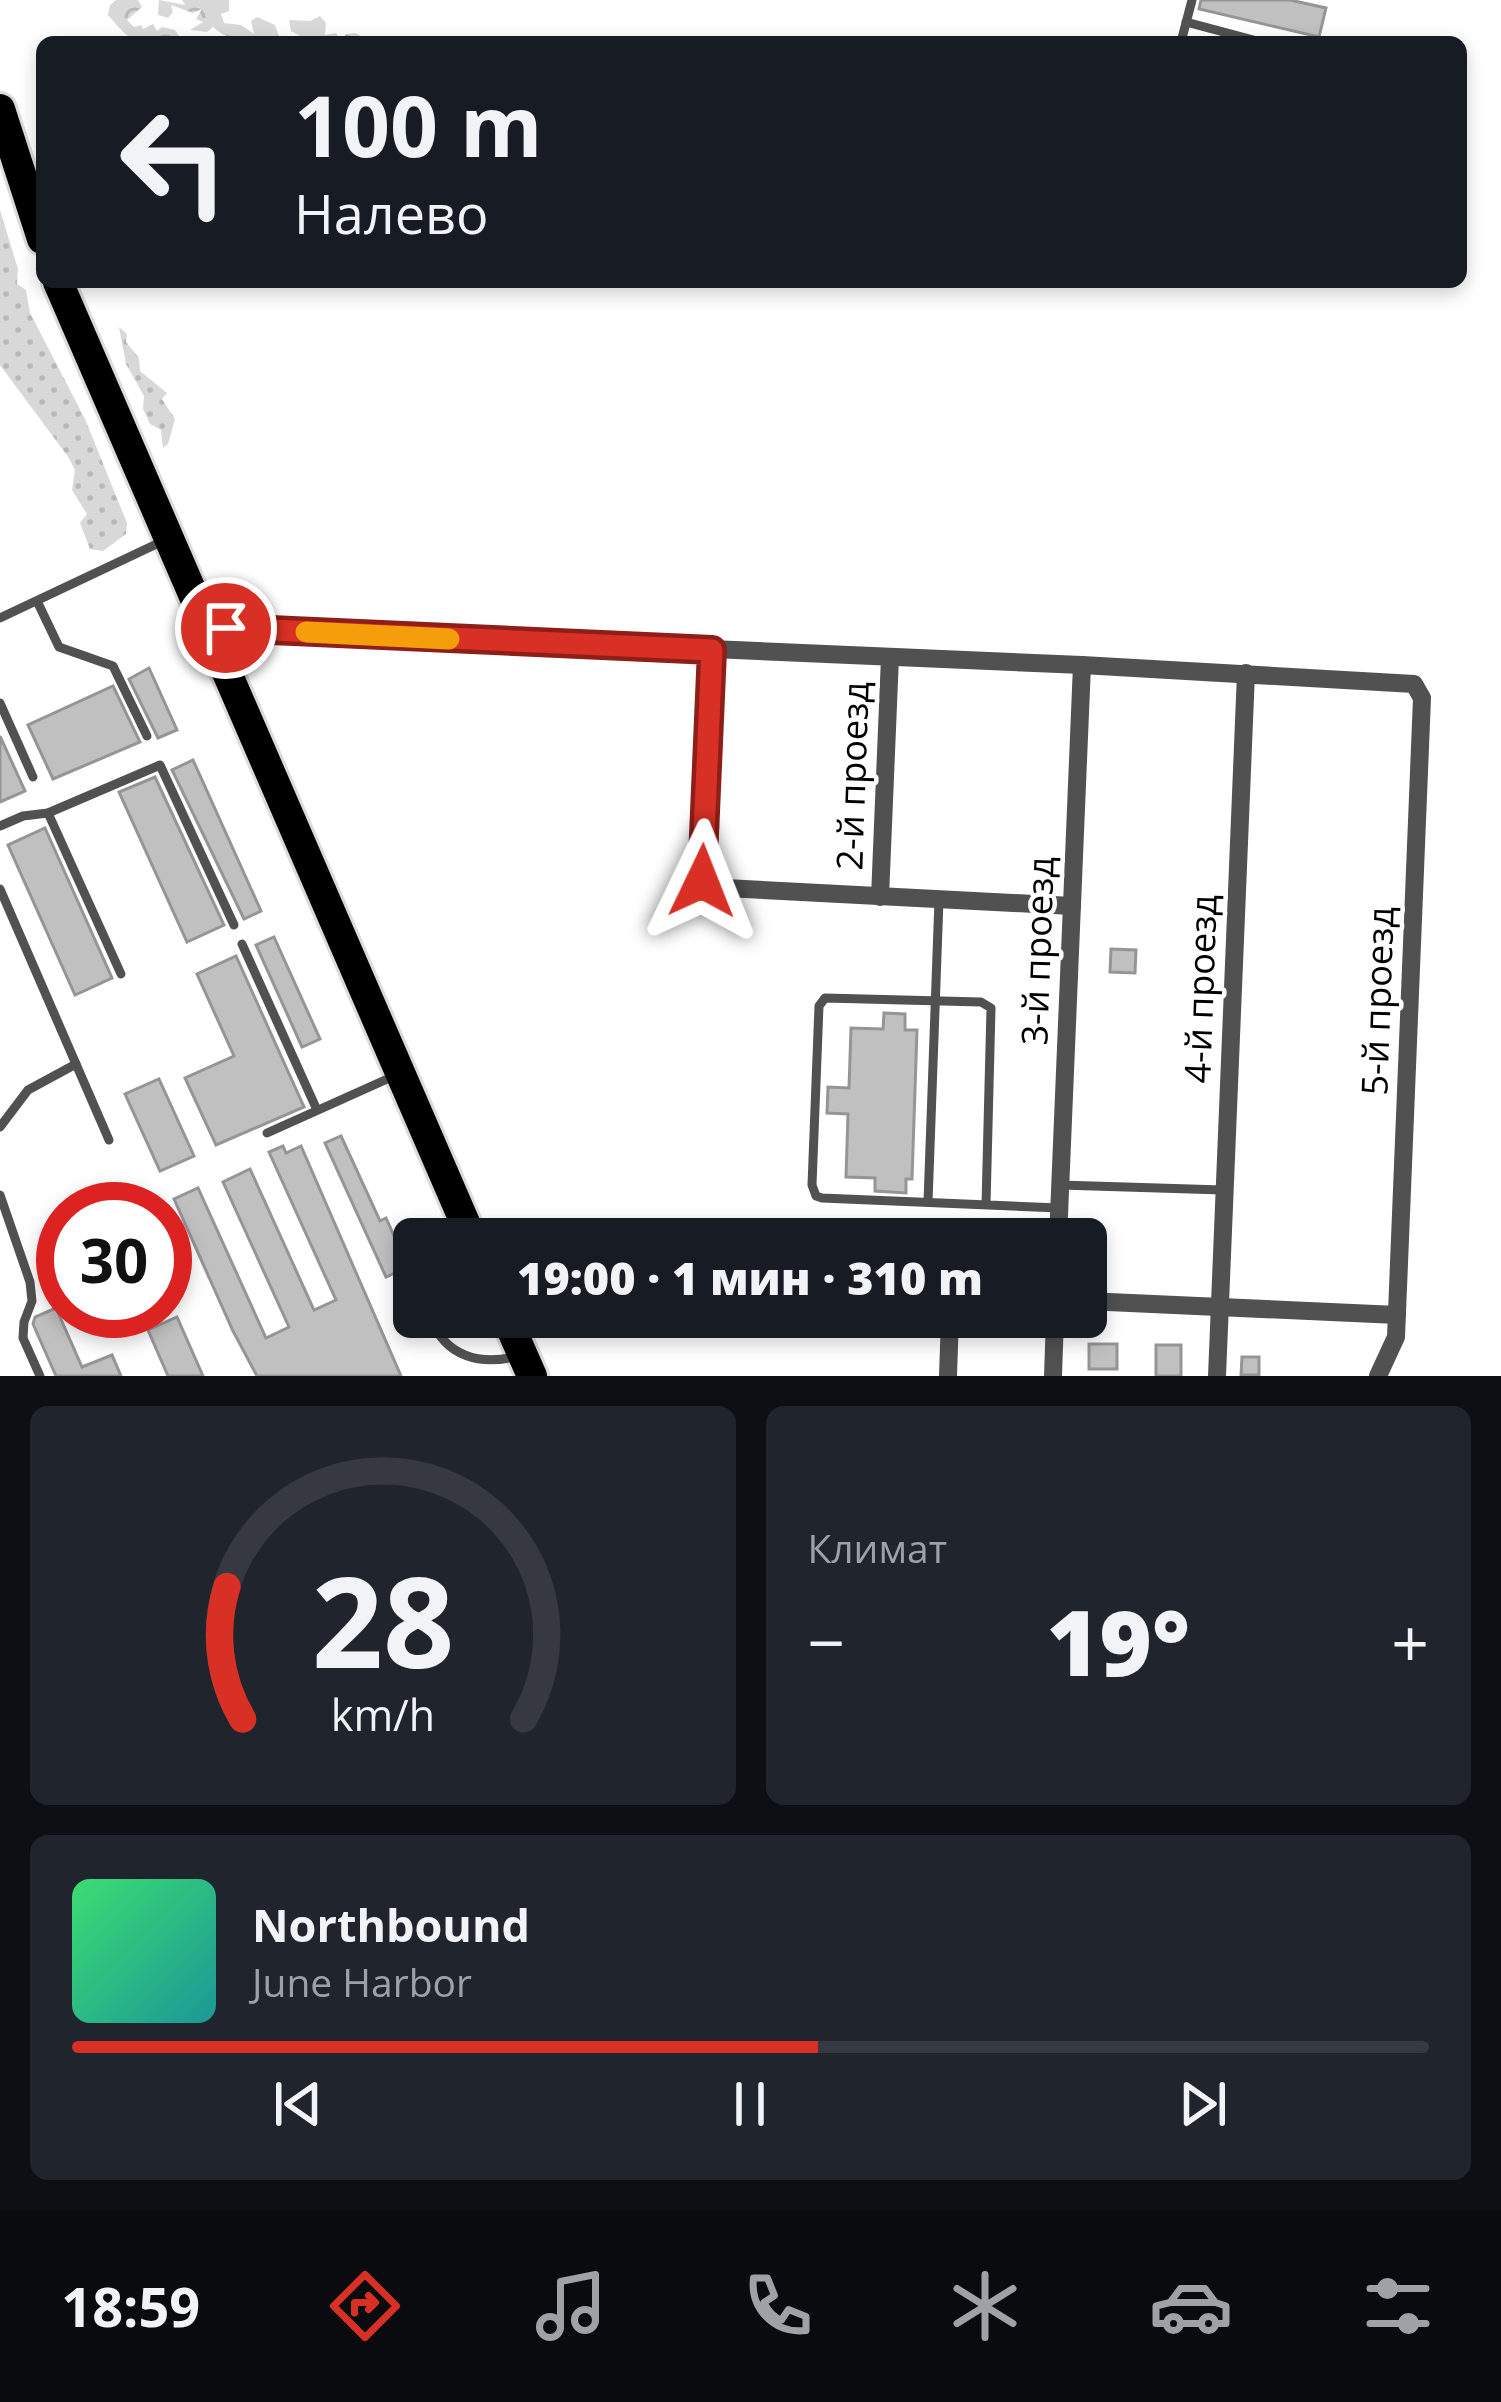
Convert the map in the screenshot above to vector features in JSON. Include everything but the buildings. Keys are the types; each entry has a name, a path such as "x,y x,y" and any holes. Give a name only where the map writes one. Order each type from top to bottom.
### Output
{"main road":[{"path":"0,109 36,220"},
{"path":"61,288 463,1218"},
{"path":"515,1338 527,1366"}],"street":[{"path":"208,631 226,628 1246,674"},
{"path":"712,650 700,875 706,887 1072,906"},
{"name":"2-й проезд","path":"880,897 890,657"},
{"name":"3-й проезд","path":"1059,1218 1082,665"},
{"name":"5-й проезд","path":"1246,674 1406,682 1420,691 1397,1315 1393,1348 1378,1376"},
{"name":"4-й проезд","path":"1217,1376 1246,674"},
{"path":"1107,1302 1397,1315"},
{"path":"948,1376 949,1338"},
{"path":"1054,1376 1055,1338"}],"lane":[{"path":"1182,36 1192,0"},
{"path":"1186,22 1238,36"},
{"path":"0,618 167,539"},
{"path":"37,601 59,647 113,666 147,736"},
{"path":"0,703 33,777"},
{"path":"0,826 47,813 160,765 234,925"},
{"path":"47,813 121,974"},
{"path":"0,889 109,1140"},
{"path":"928,1202 939,900"},
{"path":"242,944 317,1110"},
{"path":"986,1204 991,1008 981,1002 830,996 821,1002 812,1185 816,1196 1060,1208"},
{"path":"0,1126 28,1090 76,1064"},
{"path":"267,1133 400,1073"},
{"path":"1060,1185 1225,1190"},
{"path":"0,1195 29,1282 32,1301 23,1338 40,1376"},
{"path":"442,1338 446,1345 471,1358 527,1366"}],"green space":[{"path":"116,0 138,0 142,7 127,20 134,27 153,24 157,31 162,27 179,36 129,36 108,15"},
{"path":"159,0 185,5 182,0 229,0 229,11 221,14 224,23 241,25 254,34 251,21 257,17 275,25 279,36 228,36 213,27 207,32 190,30 203,22 196,19 202,9 193,13 171,5 168,18 158,15"},
{"path":"320,16 326,23 325,35 338,36 300,36 291,31 289,20 310,21"},
{"path":"0,210 18,269 17,284 26,290 30,313 85,419 127,523 126,534 103,551 90,549 80,523 87,514 72,490 75,470 69,458 0,365"},
{"path":"119,327 139,358 140,371 167,393 162,399 175,419 163,448 161,430 150,424 143,409 144,396 126,364"}],"slow traffic":[{"path":"306,632 449,639"}],"route":[{"path":"226,628 712,650 702,881"}]}
